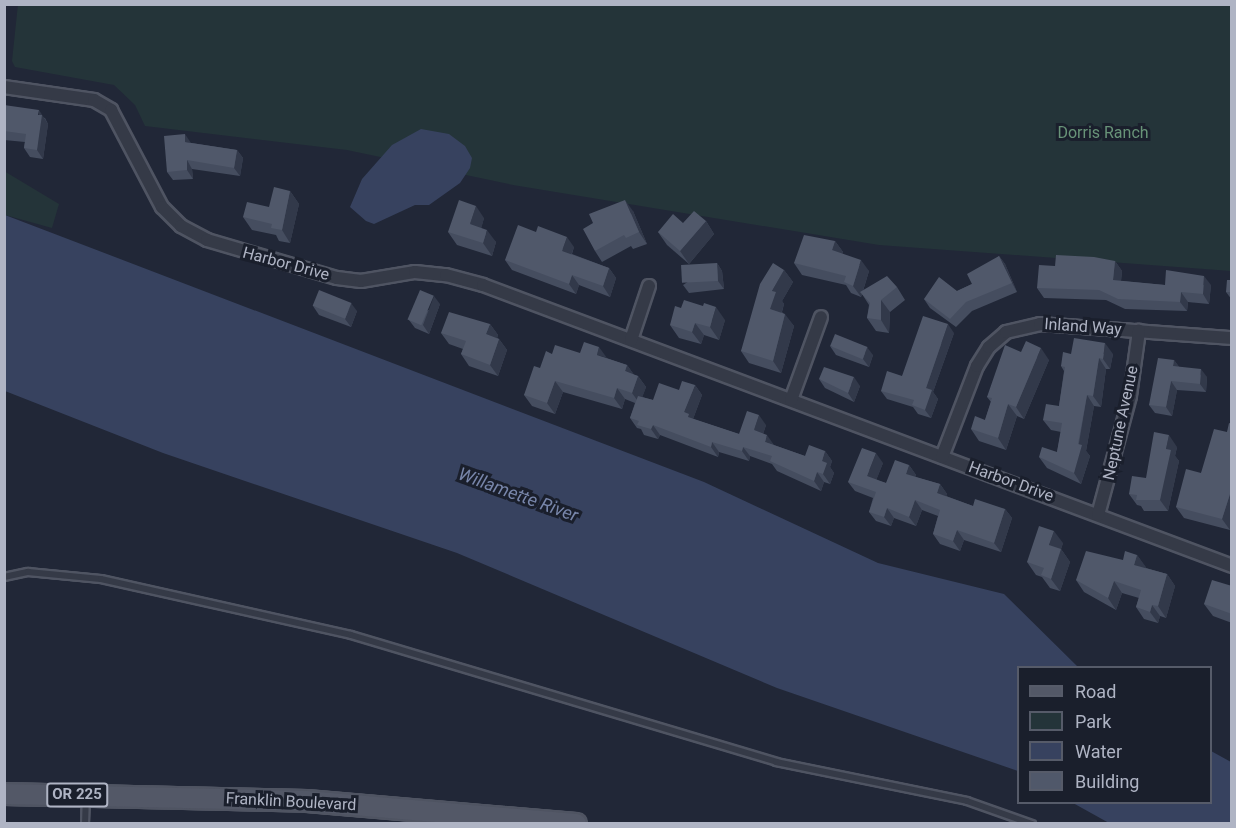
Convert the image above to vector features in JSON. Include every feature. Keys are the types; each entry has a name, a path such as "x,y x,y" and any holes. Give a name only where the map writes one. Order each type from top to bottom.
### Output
{"main road":[{"name":"Franklin Boulevard","path":"4,794 307,801 576,824"}],"street":[{"name":"Harbor Drive","path":"4,87 94,100 111,110 162,207 181,226 207,240 337,278 362,281 415,272 446,274 631,340 1232,566"},
{"path":"631,340 649,286"},
{"path":"791,400 821,317"},
{"name":"Inland Way","path":"942,457 977,366 989,347 1006,332 1040,324 1232,339"},
{"name":"Neptune Avenue","path":"1098,514 1130,396 1139,331"}],"lane":[{"path":"4,578 28,572 101,579 351,635 776,762 967,801 1032,824"},
{"path":"85,824 87,795"}],"green space":[{"name":"Dorris Ranch","path":"18,4 1231,5 1231,271 879,245 513,185 347,150 145,126 135,105 114,85 15,67 12,61"},
{"path":"4,171 59,204 52,228 5,215"}],"water":[{"path":"421,129 449,134 465,146 472,158 470,168 460,183 429,205 415,205 374,224 366,221 350,207 362,179 392,145"},
{"name":"Willamette River","path":"5,215 704,482 878,563 1004,594 1077,666 1017,666 1017,771 777,688 457,553 163,453 5,391"},
{"path":"1212,752 1231,762 1231,823 1109,823 1075,804 1212,804"}],"building":[{"path":"4,105 39,110 38,115 42,115 37,150 24,148 26,134 4,131"},
{"path":"185,134 185,142 237,150 234,168 187,160 187,170 167,172 164,136"},
{"path":"274,187 290,191 282,230 271,228 272,224 243,217 247,202 269,207"},
{"path":"459,200 476,206 470,224 487,230 483,243 448,232"},
{"path":"625,200 639,232 626,238 624,235 595,251 583,229 593,223 589,214"},
{"path":"694,211 706,221 680,251 658,232 673,214 683,223"},
{"path":"518,225 536,232 538,226 567,237 562,251 609,268 603,286 572,275 569,284 505,260"},
{"path":"804,235 835,241 832,250 861,260 853,286 844,282 846,276 794,263"},
{"path":"1056,255 1094,257 1115,261 1113,280 1165,285 1166,270 1204,276 1203,294 1181,292 1180,302 1118,299 1099,290 1037,288 1039,265 1055,266"},
{"path":"999,256 1012,283 966,302 950,319 924,299 939,277 957,291 972,284 967,274"},
{"path":"717,263 718,281 682,283 681,265"},
{"path":"773,263 784,270 772,291 776,292 770,309 785,314 773,361 741,351 760,284"},
{"path":"887,276 897,287 881,300 881,320 867,318 870,303 860,292"},
{"path":"1227,280 1232,280 1232,292 1226,292"},
{"path":"319,290 351,303 345,319 313,306"},
{"path":"420,290 434,296 421,325 407,319"},
{"path":"684,300 703,306 704,303 716,307 710,327 695,323 692,332 670,325 675,306 681,308"},
{"path":"449,312 490,324 486,334 499,339 490,365 461,354 466,341 441,333"},
{"path":"923,316 948,324 926,388 932,390 925,410 912,405 914,400 881,391 887,371 902,376"},
{"path":"835,334 867,347 863,359 830,346"},
{"path":"1074,338 1105,343 1103,359 1099,358 1093,396 1087,395 1078,444 1082,445 1074,473 1039,457 1042,447 1057,452 1062,423 1043,420 1046,404 1059,406 1065,367 1061,366 1063,352 1071,354"},
{"path":"1026,341 1041,348 1016,407 1008,404 998,438 971,429 975,416 985,420 992,398 987,397 1005,345 1021,352"},
{"path":"584,342 599,347 597,355 627,365 625,371 638,376 632,393 617,388 614,398 555,381 547,403 524,395 534,366 540,368 546,351 552,354 555,345 580,353"},
{"path":"1158,358 1174,360 1173,366 1201,369 1200,384 1171,381 1166,407 1149,405"},
{"path":"824,367 854,377 848,393 819,379"},
{"path":"682,381 695,385 684,412 689,414 688,417 739,434 747,411 759,415 754,430 767,435 765,442 805,456 809,445 825,451 822,461 827,463 823,474 817,472 814,481 770,461 772,456 743,447 742,451 712,442 711,447 653,425 651,429 637,425 639,421 630,418 638,396 653,400 659,383 679,390"},
{"path":"1229,423 1232,424 1232,495 1230,494 1222,519 1176,507 1186,469 1201,473 1214,429 1227,432"},
{"path":"1154,432 1169,435 1166,449 1171,450 1160,500 1136,500 1137,495 1129,494 1132,476 1146,478"},
{"path":"862,448 876,453 867,476 886,483 895,460 909,465 906,474 940,484 937,493 973,506 975,499 1005,509 994,543 957,530 953,541 933,534 940,510 915,500 909,517 887,508 884,517 869,512 876,492 848,482"},
{"path":"1039,526 1054,531 1049,545 1061,549 1051,579 1041,575 1044,568 1027,562"},
{"path":"1086,551 1123,560 1125,551 1137,555 1134,565 1167,574 1158,606 1152,605 1150,612 1136,607 1141,590 1114,581 1108,598 1076,580"},
{"path":"1212,580 1232,586 1232,614 1204,604"}]}
